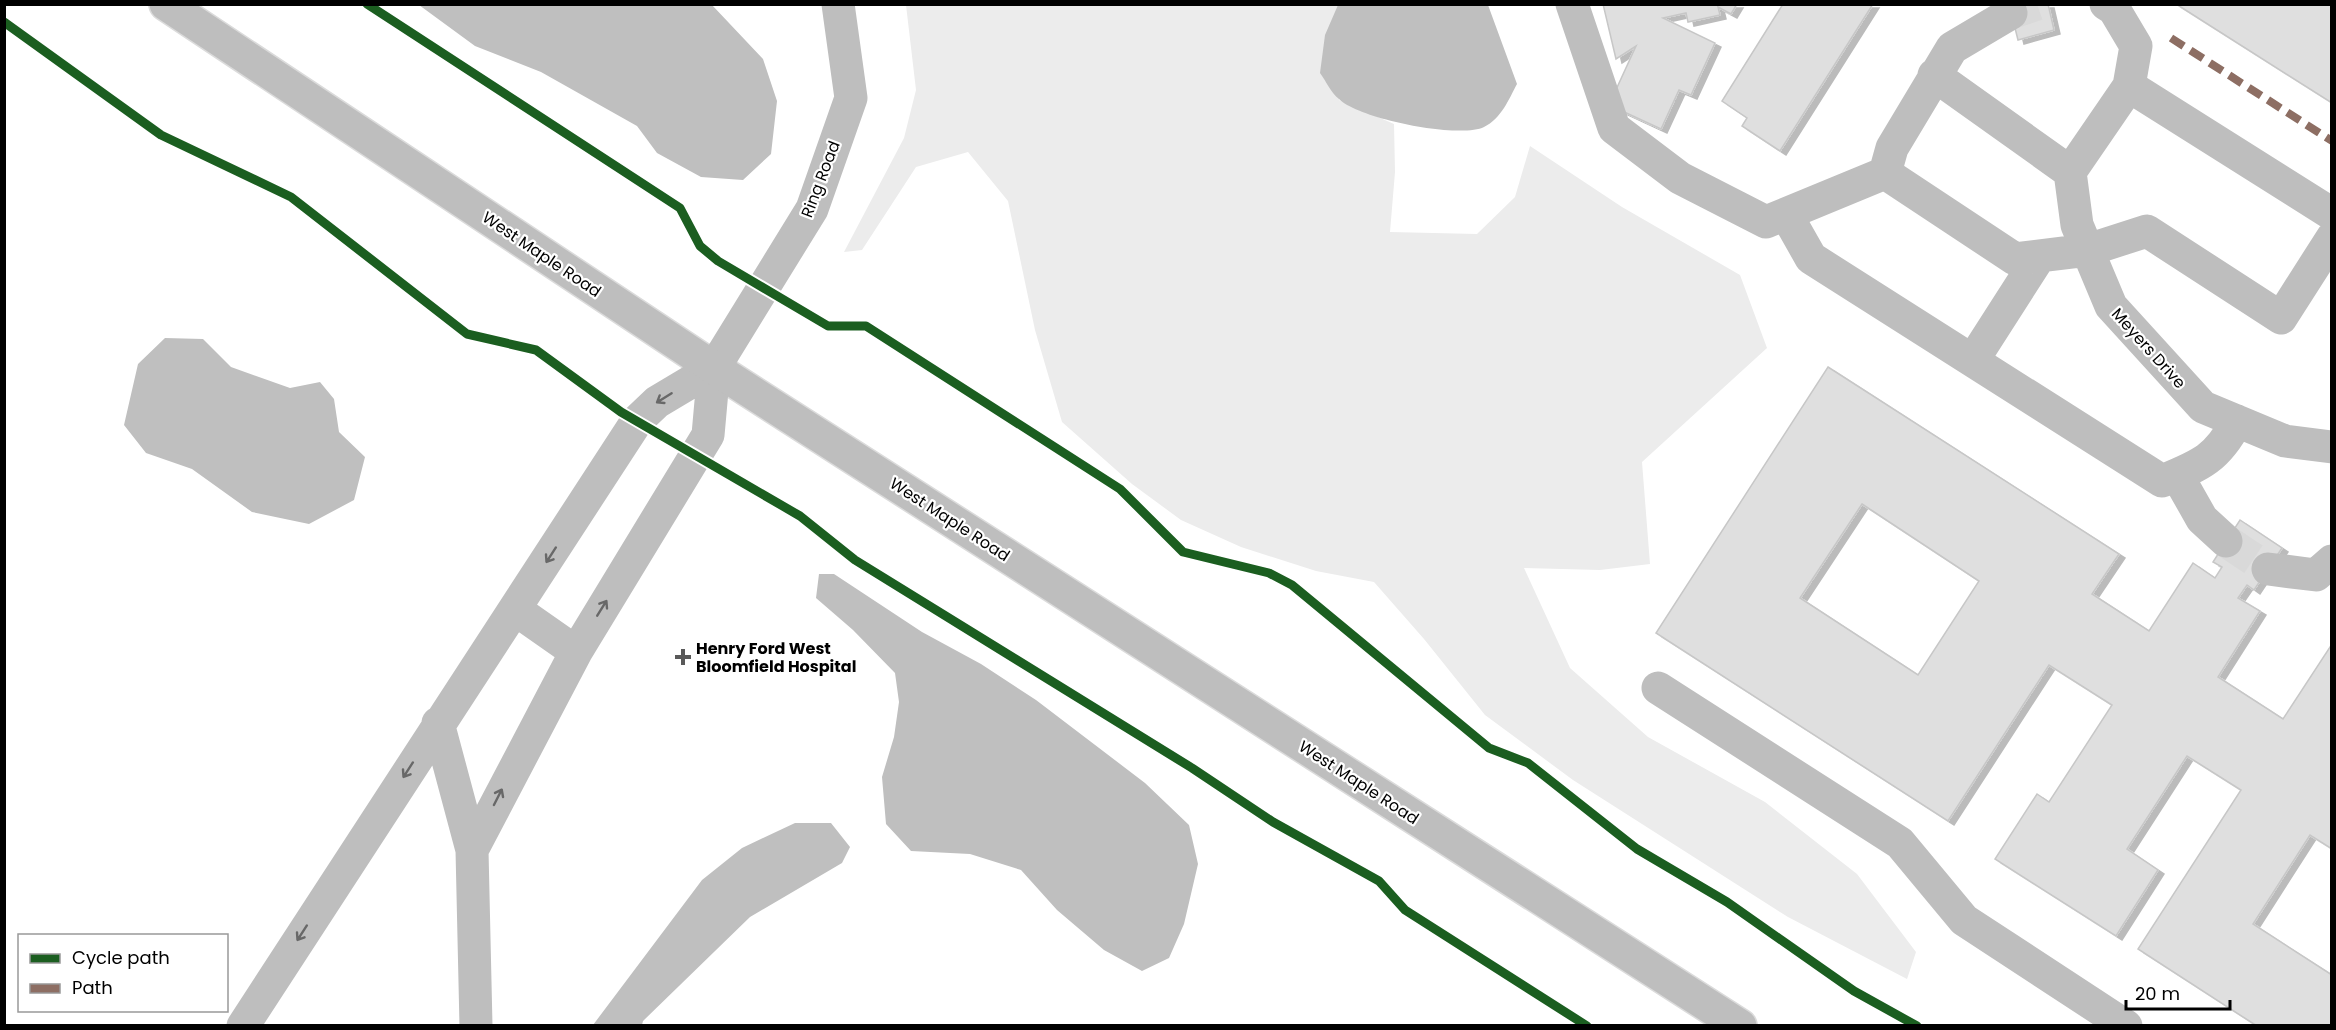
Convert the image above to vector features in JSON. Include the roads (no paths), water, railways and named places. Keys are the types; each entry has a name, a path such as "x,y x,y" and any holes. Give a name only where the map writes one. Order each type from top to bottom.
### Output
{"main road":[{"name":"West Maple Road","path":"166,4 714,368 1740,1026"},
{"name":"Ring Road","path":"714,368 812,208 851,98 838,4"},
{"path":"1572,4 1614,128 1680,178 1766,222 1885,173"},
{"path":"1934,75 2070,172 2129,86 2136,46 2115,9 2106,4"},
{"path":"1885,173 1892,148 1952,48 2011,13"},
{"path":"2129,86 2331,214"},
{"name":"Meyers Drive","path":"2070,172 2077,225 2111,306 2203,407 2285,441 2331,447"},
{"path":"1885,173 2015,259 2088,250 2147,231 2281,318 2331,238"},
{"path":"1786,214 1811,258 2162,481 2198,466 2224,445 2237,421"},
{"path":"1973,360 2039,257"},
{"path":"243,1026 438,723 516,610 637,421 657,402 714,368"},
{"path":"472,850 576,652 708,435 714,368"},
{"path":"2177,475 2202,519 2226,541"},
{"path":"2268,569 2316,575 2331,561"},
{"path":"516,610 576,652"},
{"path":"1658,688 1900,843 1964,920 2126,1026"},
{"path":"438,723 472,850 476,1026"}],"tunnel":[{"path":"2011,13 2037,4"},
{"path":"2226,541 2268,569"}],"place":[{"name":"Henry Ford West Bloomfield Hospital","path":"683,657"}]}
